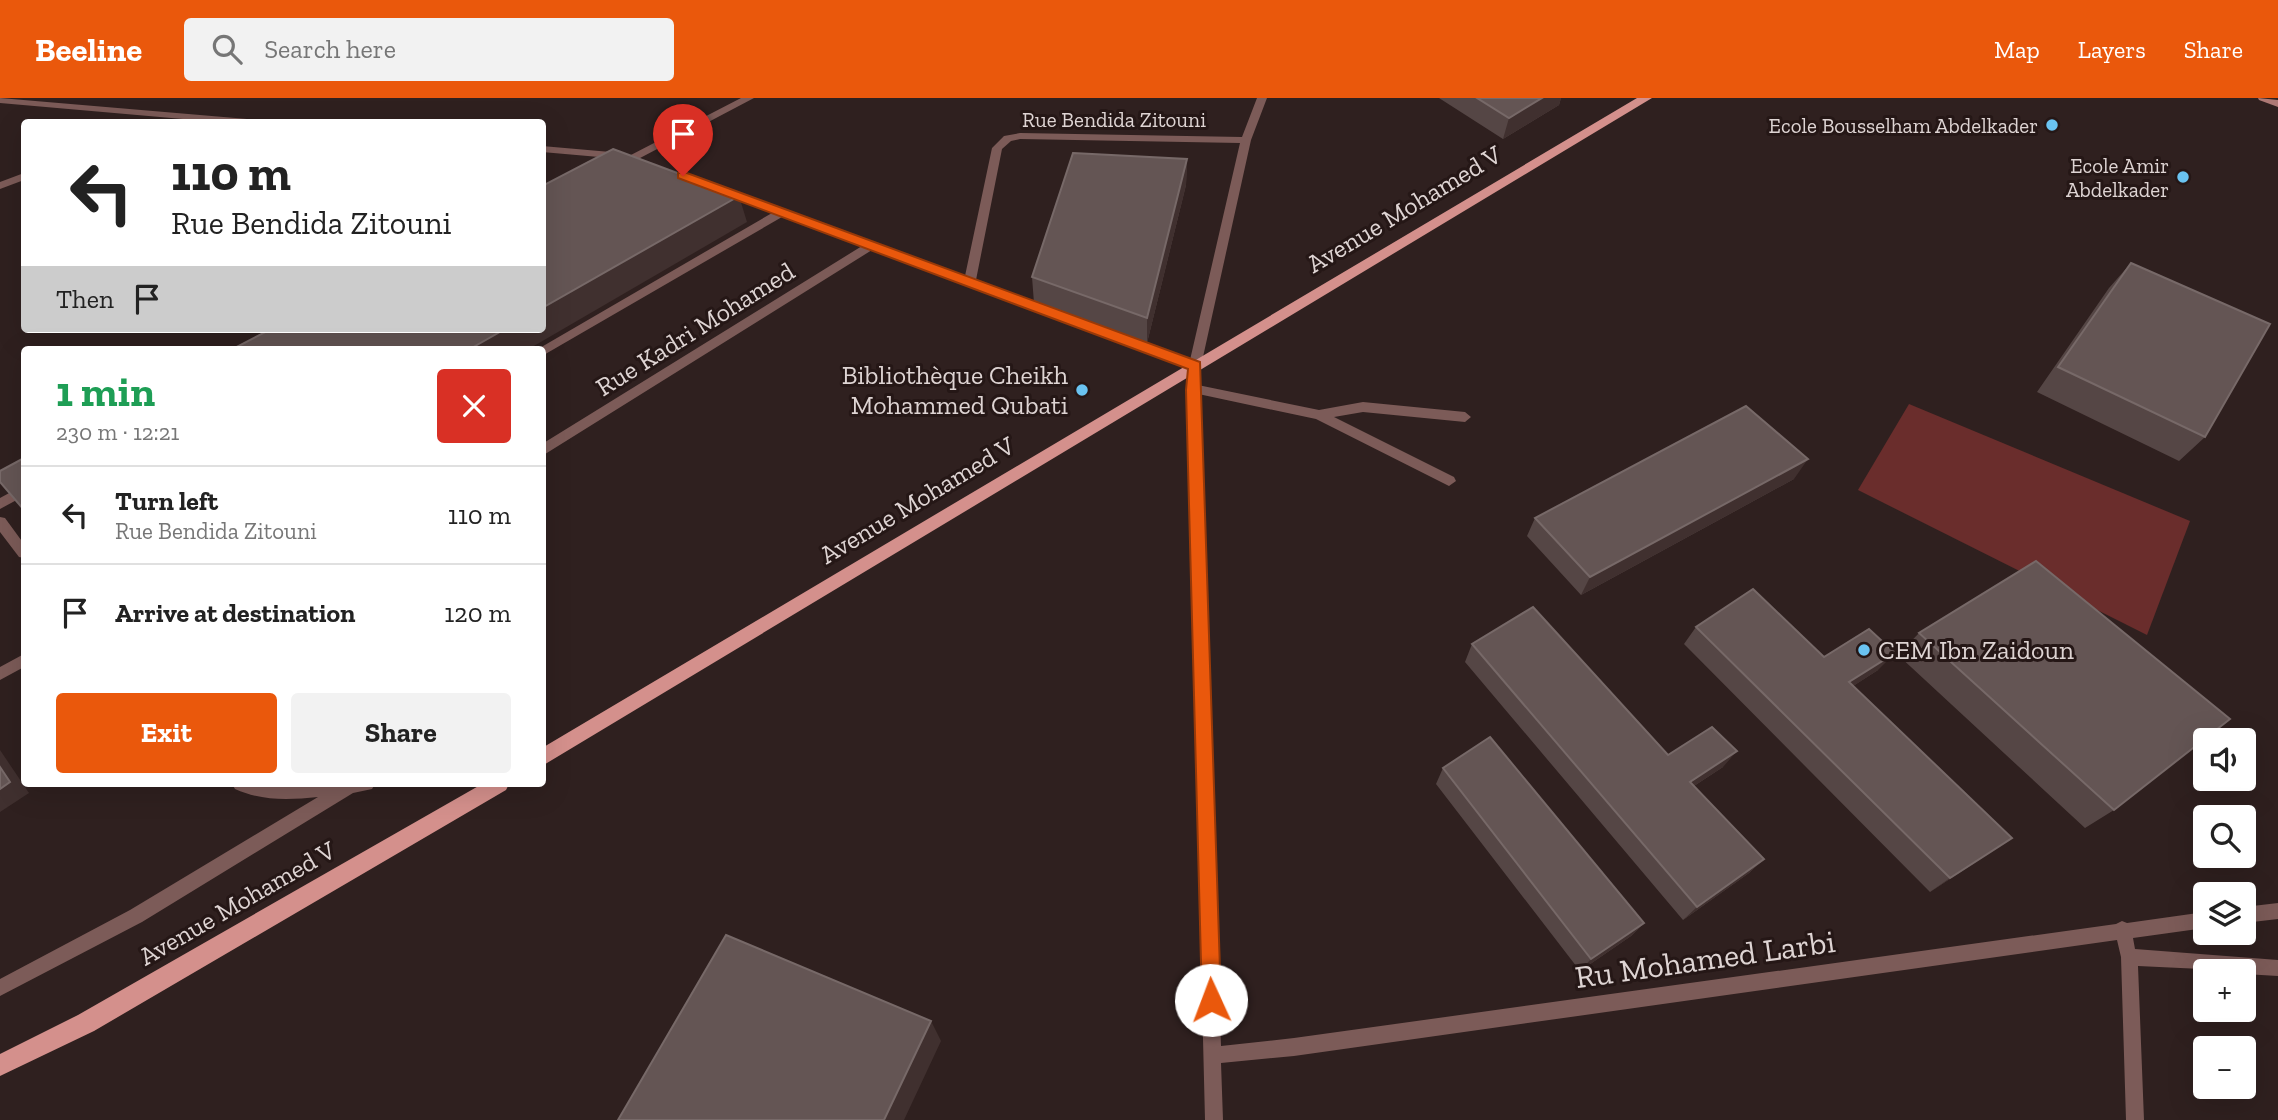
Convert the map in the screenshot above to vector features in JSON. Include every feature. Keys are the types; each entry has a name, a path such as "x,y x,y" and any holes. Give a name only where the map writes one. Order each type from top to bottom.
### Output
{"main road":[{"name":"Avenue Mohamed V","path":"546,756 1646,98"},
{"path":"2263,98 2278,104"},
{"name":"Avenue Mohamed V","path":"0,1065 86,1023 494,787"}],"street":[{"path":"610,170 749,98"},
{"path":"1214,1120 1193,390 1195,366 1246,140 1262,98"},
{"path":"0,100 211,119"},
{"path":"153,119 163,115"},
{"name":"Rue Bendida Zitouni","path":"970,282 997,148 1008,138 1020,136 1246,140"},
{"path":"546,149 633,157 645,162"},
{"path":"0,186 21,177"},
{"path":"708,185 1195,366"},
{"path":"546,350 782,212"},
{"name":"Rue Kadri Mohamed","path":"546,448 871,246"},
{"path":"1193,390 1320,415 1449,481"},
{"path":"1320,415 1363,407 1465,418"},
{"path":"0,504 21,492"},
{"path":"0,522 21,549"},
{"path":"0,674 21,662"},
{"path":"244,787 283,793 340,787"},
{"path":"0,988 136,916 356,787"},
{"path":"2256,914 2278,911"},
{"name":"Ru Mohamed Larbi","path":"1213,1055 1294,1047 2122,929 2193,921"},
{"path":"2122,929 2129,957 2135,1120"},
{"path":"2129,957 2278,968"}],"shaded area":[{"path":"1909,404 2190,521 2147,635 1858,490"}],"building":[{"path":"1477,98 1542,98 1509,118"},
{"path":"613,149 739,196 546,306 546,184"},
{"path":"1073,153 1187,159 1147,318 1032,277"},
{"path":"2131,263 2270,324 2205,437 2058,367"},
{"path":"263,333 498,333 475,346 239,346"},
{"path":"1746,406 1808,459 1590,577 1535,518"},
{"path":"21,460 21,506 0,482 0,471"},
{"path":"2036,561 2230,719 2219,728 2193,728 2193,748 2114,810 1919,633"},
{"path":"1753,589 1824,657 1869,629 1895,653 1849,682 2012,838 1950,878 1696,627"},
{"path":"1533,607 1668,755 1712,727 1737,751 1690,782 1764,859 1697,907 1472,644"},
{"path":"1490,737 1644,923 1591,959 1443,768"},
{"path":"0,767 10,782 0,789"},
{"path":"726,935 931,1021 884,1120 618,1120"}],"place":[{"name":"Ecole Bousselham Abdelkader","path":"2052,125"},
{"name":"Ecole Amir Abdelkader","path":"2183,177"},
{"name":"Bibliothèque Cheikh Mohammed Qubati","path":"1082,390"},
{"name":"CEM Ibn Zaidoun","path":"1864,650"}],"route":[{"path":"683,176 1195,366 1193,390 1211,1000"}]}
